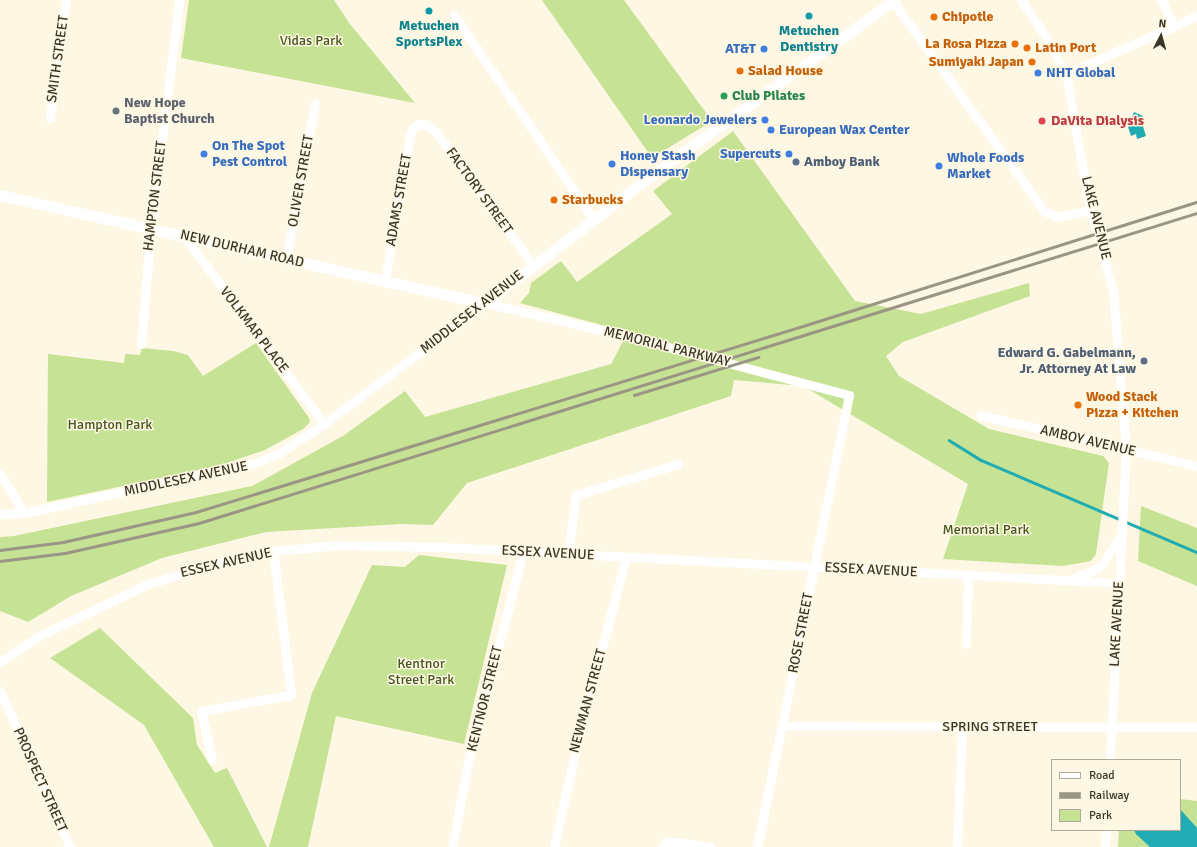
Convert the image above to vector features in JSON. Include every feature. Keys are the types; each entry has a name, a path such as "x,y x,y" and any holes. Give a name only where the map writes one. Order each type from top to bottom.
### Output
{"main road":[{"name":"MIDDLESEX AVENUE","path":"485,303 593,218 893,0"},
{"name":"NEW DURHAM ROAD","path":"0,195 485,303"}],"street":[{"name":"SMITH STREET","path":"50,118 66,0"},
{"name":"HAMPTON STREET","path":"141,344 151,228 180,0"},
{"path":"893,0 1044,211 1059,217 1090,210"},
{"name":"LAKE AVENUE","path":"1021,0 1044,34 1066,74 1090,210 1113,290 1126,450 1110,759"},
{"path":"1161,0 1174,25"},
{"path":"454,16 593,218"},
{"path":"1066,74 1197,16"},
{"name":"OLIVER STREET","path":"286,259 315,104"},
{"name":"FACTORY STREET","path":"420,124 426,124 437,134 533,265"},
{"name":"ADAMS STREET","path":"385,281 410,135 413,128 420,124"},
{"name":"VOLKMAR PLACE","path":"184,236 324,424"},
{"name":"MIDDLESEX AVENUE","path":"0,514 24,513 256,463 279,453 324,424 485,303"},
{"name":"MEMORIAL PARKWAY","path":"485,303 627,336 848,395"},
{"name":"ROSE STREET","path":"757,847 848,395"},
{"name":"AMBOY AVENUE","path":"980,415 1197,466"},
{"path":"568,554 576,495 678,464"},
{"path":"0,474 24,513"},
{"path":"1066,580 1085,574 1103,564 1111,554 1122,530"},
{"name":"ESSEX AVENUE","path":"0,662 38,636 148,584 204,566 273,551 376,544 1120,582"},
{"path":"212,760 201,711 291,695 273,551"},
{"name":"KENTNOR STREET","path":"452,847 468,763 523,552"},
{"name":"NEWMAN STREET","path":"554,847 579,735 626,557"},
{"path":"966,644 968,575"},
{"name":"PROSPECT STREET","path":"0,691 70,847"},
{"name":"SPRING STREET","path":"782,726 1197,727"},
{"path":"957,847 962,727"},
{"path":"1105,847 1106,831"},
{"path":"662,847 667,841 711,847"}],"green space":[{"name":"Vidas Park","path":"189,0 334,0 350,24 415,103 181,58"},
{"path":"542,0 624,0 712,121 652,158"},
{"name":"Memorial Park","path":"733,131 855,301 921,314 1029,283 1030,296 903,342 886,356 899,376 989,429 1103,456 1109,463 1096,554 1091,561 1063,566 943,559 968,484 803,386 734,380 731,396 467,483 433,525 402,524 266,532 162,558 71,596 28,622 0,611 0,537 14,536 252,486 343,436 405,391 425,417 611,364 628,332 520,303 529,293 531,283 561,261 577,282 672,214 653,191"},
{"name":"Hampton Park","path":"256,343 309,418 310,422 303,429 265,450 218,466 47,502 48,354 124,363 125,354 140,355 142,348 173,351 188,355 203,376"},
{"path":"1141,506 1197,528 1197,586 1138,561"},
{"name":"Kentnor Street Park","path":"419,555 507,565 464,744 336,716 308,847 269,847 312,693 372,565 405,567"},
{"path":"100,628 193,718 197,745 215,773 227,768 267,847 214,847 144,725 50,658"},
{"path":"1181,799 1197,801 1197,847 1118,847 1119,831 1181,831"}],"water":[{"path":"1134,112 1143,116 1141,120 1146,136 1137,139 1136,134 1131,136 1128,127 1132,125 1131,119"},
{"path":"1181,810 1197,828 1197,847 1150,847 1134,831 1181,831"}],"waterway":[{"path":"949,440 981,460 1197,552"}],"railway":[{"path":"0,550 63,542 196,512 806,325 1197,202"},
{"path":"0,561 65,553 199,523 1197,213"},
{"path":"634,395 758,357"}],"place":[{"name":"Metuchen SportsPlex","path":"429,11"},
{"name":"Metuchen Dentistry","path":"809,16"},
{"name":"Chipotle","path":"934,17"},
{"name":"La Rosa Pizza","path":"1015,44"},
{"name":"Latin Port","path":"1027,48"},
{"name":"AT&T","path":"764,49"},
{"name":"Sumiyaki Japan","path":"1032,62"},
{"name":"Salad House","path":"740,71"},
{"name":"NHT Global","path":"1038,73"},
{"name":"Club Pilates","path":"724,96"},
{"name":"New Hope Baptist Church","path":"116,111"},
{"name":"Leonardo Jewelers","path":"765,120"},
{"name":"DaVita Dialysis","path":"1042,121"},
{"name":"European Wax Center","path":"771,130"},
{"name":"On The Spot Pest Control","path":"204,154"},
{"name":"Supercuts","path":"789,154"},
{"name":"Amboy Bank","path":"796,162"},
{"name":"Honey Stash Dispensary","path":"612,164"},
{"name":"Whole Foods Market","path":"939,166"},
{"name":"Starbucks","path":"554,200"},
{"name":"Edward G. Gabelmann, Jr. Attorney At Law","path":"1144,361"},
{"name":"Wood Stack Pizza + Kitchen","path":"1078,405"}]}
